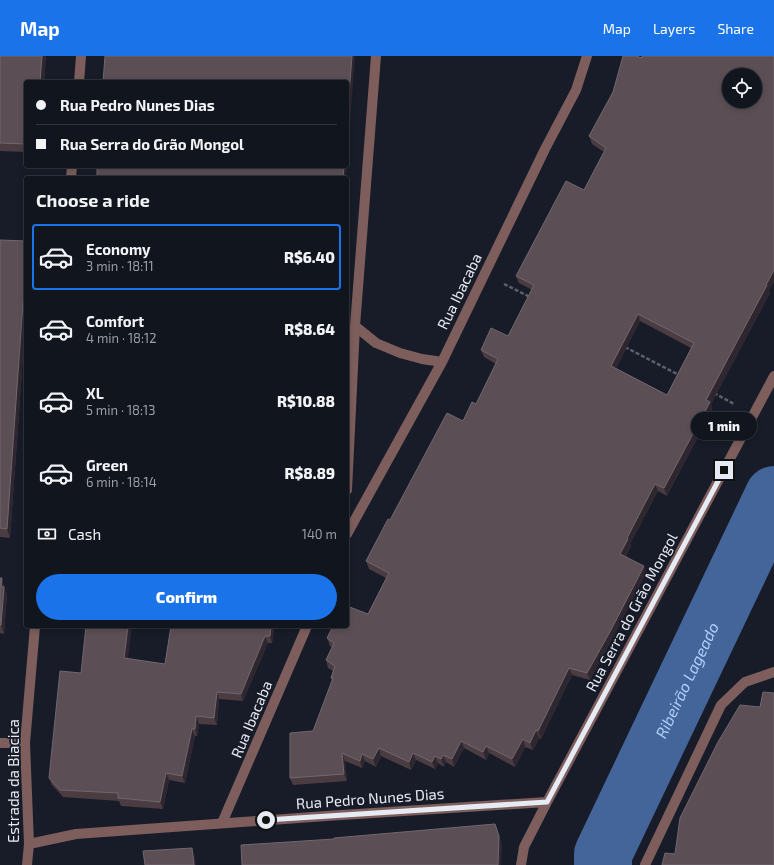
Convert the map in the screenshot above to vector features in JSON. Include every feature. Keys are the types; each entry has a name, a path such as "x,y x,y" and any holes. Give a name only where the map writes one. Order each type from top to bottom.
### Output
{"street":[{"path":"79,80 81,56"},
{"path":"349,449 355,326 376,56"},
{"name":"Rua Ibacaba","path":"349,530 442,362 545,149 576,90 587,56"},
{"path":"355,326 376,342 400,353 442,362"},
{"name":"Rua Serra do Grão Mongol","path":"521,865 524,847 547,802 774,376"},
{"name":"Estrada da Biacica","path":"26,865 29,844 25,744 35,628"},
{"name":"Rua Ibacaba","path":"222,823 306,628"},
{"path":"645,865 721,705 745,682 774,672"},
{"path":"0,743 25,744"},
{"name":"Rua Pedro Nunes Dias","path":"29,844 76,834 547,802"}],"path":[{"path":"485,273 534,299"},
{"path":"619,344 683,377"},
{"path":"711,392 754,414"}],"building":[{"path":"0,56 42,56 40,80 24,80 24,144 0,143"},
{"path":"105,56 352,56 349,94 349,80 103,80"},
{"path":"623,56 636,56 642,58 642,56 774,56 774,270 706,400 710,402 664,488 655,484 627,538 628,539 620,554 644,566 587,673 569,668 538,731 536,730 530,743 523,739 512,759 486,746 483,752 461,741 452,759 443,755 441,759 435,756 432,762 413,753 409,762 379,748 373,759 362,754 360,761 342,753 344,774 290,778 290,733 313,731 333,678 331,678 335,666 326,660 334,643 327,638 332,628 349,628 349,607 368,614 389,573 366,561 388,519 390,520 447,413 463,421 472,402 476,404 498,359 481,350 491,328 508,336 534,285 516,276 566,181 584,190 606,148 589,136 613,92","holes":["638,314 694,343 667,395 611,366"]},
{"path":"97,168 344,168 343,176 97,176"},
{"path":"0,240 24,241 24,288 7,529 0,528"},
{"path":"0,578 2,578 1,586 4,587 1,625 0,625"},
{"path":"86,628 128,628 124,658 165,664 171,628 271,628 270,636 265,636 241,694 217,692 214,718 196,716 195,729 192,729 182,776 166,773 160,802 118,798 118,793 60,790 49,778 60,671 81,673"},
{"path":"763,692 774,693 774,865 662,865 665,853 675,854 680,818 718,742 740,705 760,707"},
{"path":"495,824 499,836 498,865 242,865 241,845 334,839"},
{"path":"192,848 194,865 145,865 143,851"}],"waterway":[{"name":"Ribeirão Lageado","path":"603,865 603,854 774,495"}],"route":[{"path":"266,820 547,802 724,470"}]}
